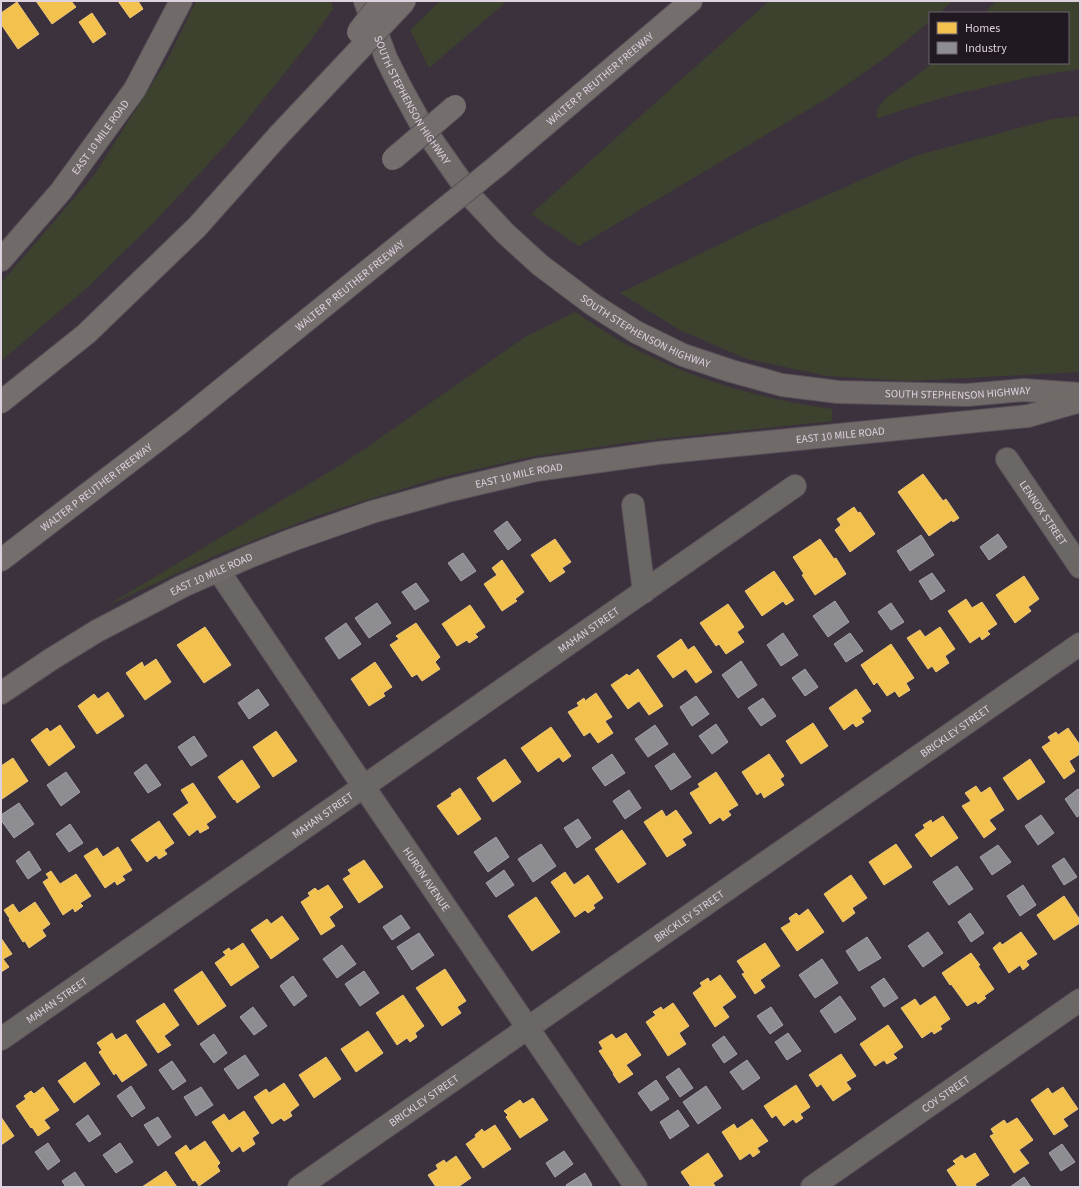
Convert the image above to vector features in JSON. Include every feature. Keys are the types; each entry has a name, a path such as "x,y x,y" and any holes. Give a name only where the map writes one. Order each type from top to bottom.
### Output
{"highway":[{"path":"278,136 382,1"},
{"path":"1,402 86,334 197,227 278,136 405,1"},
{"name":"WALTER P REUTHER FREEWAY","path":"1,560 180,423 496,166 692,1"},
{"path":"393,159 455,106"}],"main road":[{"name":"EAST 10 MILE ROAD","path":"1,260 61,191 135,89 181,1"},
{"name":"SOUTH STEPHENSON HIGHWAY","path":"365,1 386,58 400,86 422,126 474,200 505,233 540,265 592,304 636,332 683,355 731,370 782,384 822,390 838,392 967,395 1024,390 1080,394"},
{"name":"EAST 10 MILE ROAD","path":"1,693 97,631 163,596 218,570 285,543 372,512 451,490 536,470 658,453 1028,416 1080,401"}],"street":[{"name":"LENNOX STREET","path":"1007,459 1080,567"},
{"name":"MAHAN STREET","path":"1,1039 795,486"},
{"path":"633,505 644,592"},
{"name":"HURON AVENUE","path":"218,570 636,1187"},
{"name":"BRICKLEY STREET","path":"298,1187 1080,644"},
{"name":"COY STREET","path":"812,1187 1080,1000"}],"green space":[{"path":"196,1 331,1 333,9 308,44 235,135 157,219 88,287 1,361 1,283 94,175 168,59"},
{"path":"440,1 507,1 429,68 410,30"},
{"path":"769,1 952,1 941,12 929,12 929,22 888,56 826,99 579,246 531,214"},
{"path":"996,1 1080,1 1080,69 1030,77 952,95 877,118 877,109 886,98 932,64 1069,64 1069,12 985,12"},
{"path":"1080,116 1080,372 909,381 828,376 747,359 680,330 620,293 755,227 915,156 1052,119"},
{"path":"575,312 627,345 682,370 755,394 832,409 832,421 631,442 530,457 434,479 316,516 214,556 105,607 347,461 525,337"}],"building: Homes":[{"path":"36,1 71,1 76,7 52,24"},
{"path":"118,1 138,1 143,9 130,18"},
{"path":"17,2 39,34 18,49 1,24 1,13"},
{"path":"92,13 106,34 93,43 79,22"},
{"path":"923,474 943,501 946,499 959,518 953,522 952,520 929,536 898,492"},
{"path":"854,507 858,513 860,512 875,534 850,552 835,530 841,525 837,519"},
{"path":"555,539 571,562 562,568 565,572 550,582 531,555"},
{"path":"820,539 834,559 836,558 846,574 815,595 802,575 804,574 793,557"},
{"path":"502,560 524,592 515,599 517,601 502,611 484,584 497,575 492,568"},
{"path":"774,571 794,600 786,605 783,601 762,616 745,591"},
{"path":"1024,576 1039,599 1028,607 1031,611 1015,623 996,595"},
{"path":"966,599 972,608 982,602 997,624 987,631 990,634 982,640 980,636 970,643 948,611"},
{"path":"728,604 744,627 737,632 744,642 726,654 719,644 716,646 700,623"},
{"path":"470,605 485,627 475,634 478,637 469,643 467,640 457,646 442,624"},
{"path":"416,623 440,657 435,662 440,669 422,681 417,674 412,677 390,645 399,639 396,636"},
{"path":"205,627 231,665 204,683 177,645"},
{"path":"940,627 955,649 945,656 949,663 936,672 932,666 928,669 907,638 920,630 925,637"},
{"path":"681,639 688,650 694,646 712,672 696,683 686,669 673,678 657,656"},
{"path":"891,644 914,678 906,683 910,690 899,697 895,691 887,696 877,682 874,685 861,665"},
{"path":"156,659 171,682 145,700 126,673 142,662 144,667"},
{"path":"375,662 392,687 383,693 385,696 369,706 351,679"},
{"path":"638,669 663,706 649,715 639,701 628,709 611,685 627,674 629,676"},
{"path":"856,689 871,711 861,718 864,722 856,727 853,723 844,730 829,708"},
{"path":"108,692 124,716 97,734 78,706 94,694 98,699"},
{"path":"596,693 612,717 605,721 613,733 598,743 590,732 584,736 568,712 579,706 577,703 584,698 585,701"},
{"path":"813,723 828,746 801,764 786,741"},
{"path":"60,725 75,747 49,766 31,740 47,728 50,732"},
{"path":"551,727 571,756 563,762 559,757 538,772 521,748"},
{"path":"1068,728 1080,745 1080,754 1069,761 1075,771 1064,779 1042,747 1051,741 1048,737 1056,732 1058,735"},
{"path":"276,731 297,761 273,777 253,747"},
{"path":"769,754 784,776 780,779 784,785 764,798 761,792 757,795 742,772"},
{"path":"13,758 28,781 2,799 1,766"},
{"path":"505,759 521,782 493,802 477,778"},
{"path":"1030,759 1045,782 1018,800 1003,778"},
{"path":"242,760 260,787 237,803 218,777"},
{"path":"716,772 738,805 728,811 731,815 723,821 720,817 710,824 690,793 700,787 698,784"},
{"path":"193,783 216,817 206,824 209,828 200,833 198,829 189,836 173,814 189,803 181,790"},
{"path":"976,786 981,793 990,787 1004,810 989,820 996,829 984,838 962,806 971,801 965,793"},
{"path":"460,788 481,819 458,835 437,806 452,796 451,794"},
{"path":"662,810 666,817 676,810 692,833 682,839 686,845 667,857 644,822"},
{"path":"943,816 958,838 931,857 915,835 925,828 923,825 931,820 932,823"},
{"path":"159,821 174,843 164,850 167,854 159,859 156,855 147,862 131,840"},
{"path":"622,830 646,864 618,883 595,849"},
{"path":"896,844 912,867 884,885 869,862"},
{"path":"118,847 132,870 122,876 125,880 117,885 115,881 105,888 84,856 97,848 103,857"},
{"path":"364,860 383,887 359,903 343,879 351,874 348,870"},
{"path":"51,871 60,884 76,874 91,896 80,903 83,906 75,912 73,908 63,915 43,882 49,878 46,874"},
{"path":"565,872 574,885 588,875 603,898 593,905 595,908 588,913 585,910 575,917 551,882"},
{"path":"851,875 867,898 852,908 855,913 843,922 824,894"},
{"path":"328,885 343,907 329,917 335,926 321,935 301,902 310,896 308,893 315,888 318,891"},
{"path":"1064,896 1080,920 1080,923 1054,940 1037,915"},
{"path":"536,897 560,932 532,951 508,916"},
{"path":"35,902 50,924 42,930 46,936 29,948 25,941 23,942 4,910 13,904 19,913"},
{"path":"808,909 824,932 797,951 781,928 791,922 789,918 796,913 799,916"},
{"path":"282,916 299,939 271,959 251,930 267,919 271,924"},
{"path":"1021,932 1037,954 1026,961 1029,965 1023,970 1020,965 1009,973 993,948 1000,942 1002,945"},
{"path":"1,938 12,954 3,959 9,967 1,972"},
{"path":"243,943 259,967 231,986 215,963 226,955 223,952 229,948 231,951"},
{"path":"765,943 780,966 760,980 765,987 755,994 742,974 745,973 737,961"},
{"path":"971,953 994,989 984,996 986,998 978,1004 976,1001 967,1006 942,973"},
{"path":"445,969 466,1001 457,1007 461,1013 442,1026 416,988"},
{"path":"202,971 226,1006 198,1025 174,990"},
{"path":"720,975 736,997 722,1007 729,1017 715,1027 693,993 702,986 700,983 708,978 710,982"},
{"path":"403,995 424,1026 415,1033 417,1037 410,1042 407,1038 397,1045 376,1013"},
{"path":"935,996 950,1019 940,1026 942,1029 934,1034 932,1031 922,1038 901,1008 915,999 920,1006"},
{"path":"164,1003 179,1025 164,1036 171,1045 158,1053 136,1021"},
{"path":"673,1003 689,1026 679,1033 686,1044 668,1056 646,1022 656,1015 653,1012 661,1007 663,1010"},
{"path":"888,1025 903,1047 893,1054 897,1058 887,1064 884,1060 875,1066 860,1044"},
{"path":"368,1031 383,1053 356,1072 341,1049"},
{"path":"112,1033 116,1040 126,1034 147,1065 122,1082 116,1073 114,1075 99,1052 102,1050 97,1043"},
{"path":"626,1033 641,1055 626,1065 633,1074 619,1083 599,1051 603,1049 599,1042 612,1034 616,1039"},
{"path":"841,1054 856,1076 846,1082 851,1089 833,1101 821,1084 817,1087 809,1075"},
{"path":"326,1057 341,1079 314,1098 299,1075"},
{"path":"85,1062 100,1084 74,1103 58,1081"},
{"path":"284,1083 299,1105 290,1112 292,1116 284,1121 281,1118 272,1124 254,1097 266,1089 269,1093"},
{"path":"796,1085 810,1107 800,1114 803,1118 796,1123 793,1119 784,1126 776,1115 772,1118 764,1106"},
{"path":"43,1087 59,1110 44,1120 50,1128 38,1136 16,1106 26,1099 24,1096 31,1091 34,1094"},
{"path":"1063,1087 1078,1109 1063,1119 1068,1126 1054,1135 1031,1100 1048,1088 1052,1094"},
{"path":"533,1098 548,1120 520,1138 506,1117 508,1115 504,1111 520,1100 523,1104"},
{"path":"244,1111 259,1133 252,1138 255,1144 243,1152 240,1146 232,1152 212,1122 224,1114 229,1121"},
{"path":"1,1117 14,1136 1,1145"},
{"path":"1017,1118 1033,1140 1019,1150 1029,1163 1014,1173 990,1136 994,1134 991,1129 1004,1120 1007,1124"},
{"path":"752,1119 768,1141 757,1148 760,1152 753,1157 750,1153 740,1160 722,1132 734,1124 737,1129"},
{"path":"495,1125 511,1149 483,1168 466,1144 476,1137 475,1135 482,1129 484,1132"},
{"path":"205,1141 220,1163 217,1166 220,1171 199,1186 195,1180 193,1181 175,1153 186,1145 190,1151"},
{"path":"708,1153 723,1176 713,1183 715,1186 714,1187 691,1187 681,1172"},
{"path":"975,1153 989,1175 975,1184 977,1187 958,1187 947,1170 956,1164 953,1161 962,1155 965,1159"},
{"path":"456,1156 471,1178 458,1187 436,1187 428,1175 438,1169 436,1165 444,1160 446,1163"},
{"path":"166,1171 177,1187 142,1187"}],"building: Industry":[{"path":"507,521 521,540 508,550 494,531"},
{"path":"998,534 1007,547 989,560 980,547"},
{"path":"921,535 934,555 910,571 897,551"},
{"path":"463,553 476,571 461,581 448,563"},
{"path":"932,573 945,591 931,600 919,581"},
{"path":"416,583 429,601 415,610 402,592"},
{"path":"835,601 849,622 828,637 813,616"},
{"path":"377,603 391,623 369,638 355,618"},
{"path":"891,603 904,622 891,630 878,612"},
{"path":"346,623 361,644 339,659 325,638"},
{"path":"783,633 798,655 781,666 767,645"},
{"path":"850,633 863,651 846,662 834,644"},
{"path":"741,661 757,685 738,698 722,675"},
{"path":"805,669 818,687 805,696 792,678"},
{"path":"258,689 269,705 249,719 238,703"},
{"path":"696,696 709,714 692,726 680,707"},
{"path":"763,698 776,716 761,726 748,708"},
{"path":"716,724 728,742 712,754 699,736"},
{"path":"655,725 668,744 648,757 635,739"},
{"path":"194,736 207,756 191,766 178,747"},
{"path":"674,753 691,777 671,790 655,766"},
{"path":"612,754 625,773 605,786 592,768"},
{"path":"146,764 161,785 148,793 134,773"},
{"path":"66,772 80,792 61,806 47,785"},
{"path":"1078,789 1080,792 1080,815 1077,817 1065,799"},
{"path":"629,790 641,808 625,819 613,801"},
{"path":"19,803 34,824 14,838 1,820 1,815"},
{"path":"1041,815 1054,833 1038,845 1025,826"},
{"path":"578,819 591,838 577,848 564,828"},
{"path":"70,824 83,843 69,852 56,834"},
{"path":"496,837 509,857 488,872 474,852"},
{"path":"541,844 556,866 533,882 518,859"},
{"path":"998,845 1011,862 992,875 980,857"},
{"path":"29,851 41,870 28,879 16,861"},
{"path":"1064,858 1077,877 1064,885 1052,866"},
{"path":"957,866 973,889 949,905 933,882"},
{"path":"504,870 514,885 496,897 486,883"},
{"path":"1023,885 1036,905 1020,916 1007,896"},
{"path":"970,913 984,933 971,942 958,922"},
{"path":"401,915 410,928 392,940 383,927"},
{"path":"928,932 943,953 923,967 908,946"},
{"path":"419,933 434,955 412,970 397,947"},
{"path":"867,937 881,958 859,971 846,951"},
{"path":"342,945 356,964 337,978 323,959"},
{"path":"822,959 838,983 815,998 799,975"},
{"path":"364,971 379,993 360,1006 345,984"},
{"path":"293,976 307,996 294,1006 280,986"},
{"path":"884,978 898,998 884,1007 871,987"},
{"path":"840,996 856,1019 835,1033 820,1011"},
{"path":"253,1007 267,1026 254,1035 240,1017"},
{"path":"771,1007 783,1025 770,1034 757,1016"},
{"path":"788,1033 801,1051 787,1060 775,1042"},
{"path":"214,1034 227,1053 214,1063 200,1044"},
{"path":"724,1036 737,1054 724,1063 712,1045"},
{"path":"245,1055 259,1075 238,1089 224,1069"},
{"path":"747,1060 760,1078 743,1090 730,1072"},
{"path":"172,1061 186,1081 173,1090 159,1070"},
{"path":"679,1068 693,1088 680,1097 666,1077"},
{"path":"656,1080 669,1099 651,1111 638,1093"},
{"path":"131,1086 145,1108 132,1117 117,1096"},
{"path":"706,1086 721,1108 698,1124 683,1102"},
{"path":"201,1087 213,1105 196,1116 184,1097"},
{"path":"678,1110 689,1126 670,1139 660,1122"},
{"path":"88,1115 101,1134 89,1142 76,1124"},
{"path":"158,1117 171,1137 158,1146 144,1125"},
{"path":"48,1143 60,1161 48,1170 35,1152"},
{"path":"120,1143 133,1162 116,1173 103,1155"},
{"path":"1062,1144 1075,1162 1061,1171 1049,1153"},
{"path":"564,1151 573,1164 555,1177 546,1163"},
{"path":"75,1172 85,1187 66,1187 62,1181"},
{"path":"585,1173 592,1185 589,1187 567,1187 566,1185"},
{"path":"1024,1177 1031,1187 1010,1187"}]}
